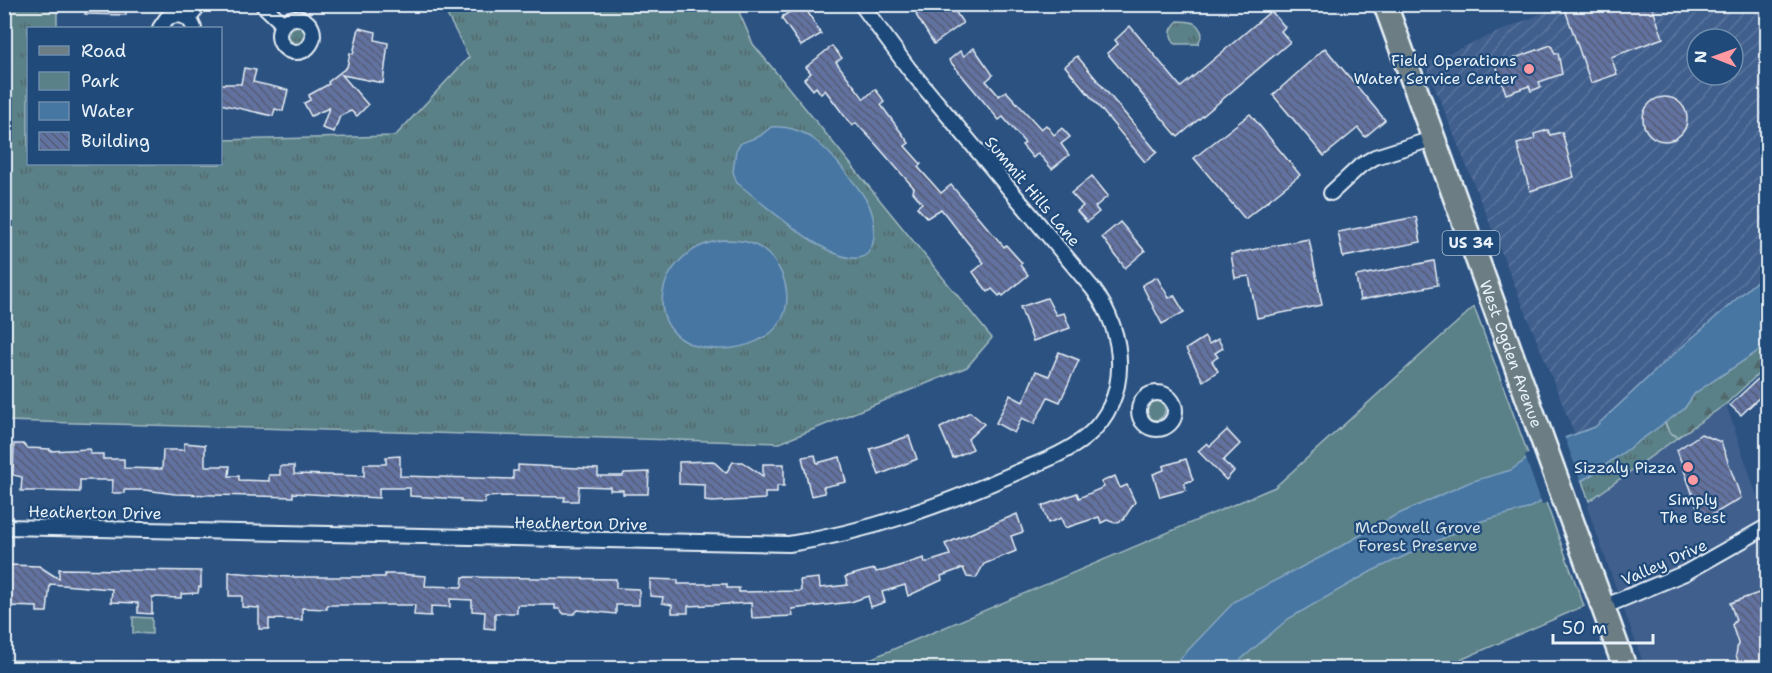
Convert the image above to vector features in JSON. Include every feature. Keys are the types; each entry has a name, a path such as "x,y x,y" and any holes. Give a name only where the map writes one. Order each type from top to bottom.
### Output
{"main road":[{"name":"West Ogden Avenue","path":"1385,4 1625,669"}],"street":[{"path":"160,27 172,15 192,24 199,4"},
{"path":"262,4 283,24"},
{"name":"Summit Hills Lane","path":"861,4 909,69 1106,306 1116,331 1120,357 1114,396"},
{"path":"1331,193 1360,166 1375,157 1432,139"},
{"path":"1114,396 1139,405"},
{"name":"Heatherton Drive","path":"4,527 789,544 874,527 951,501 1066,450 1087,436 1104,417 1114,396"},
{"name":"Valley Drive","path":"1603,607 1685,573 1767,526"}],"shaded area":[{"path":"1557,5 1767,5 1767,272 1595,427 1575,435 1425,63 1557,7"},
{"path":"1726,404 1767,526 1767,668 1645,668 1588,510 1589,501"}],"green space":[{"path":"5,5 57,5 57,27 27,27 27,165 222,165 222,140 395,136 469,57 442,5 736,5 753,44 992,338 967,367 780,443 5,421"},
{"path":"1178,21 1190,22 1198,26 1202,34 1198,44 1175,44 1171,32"},
{"path":"298,26 306,31 307,35 302,43 298,44 290,39 289,35 294,27"},
{"name":"McDowell Grove Forest Preserve","path":"1474,307 1584,606 1442,668 849,668 1275,487"},
{"path":"1767,345 1767,366 1726,404 1678,437 1669,432 1665,422 1684,409 1695,393"},
{"path":"1155,400 1162,403 1165,410 1162,417 1155,420 1148,417 1145,410 1148,403"},
{"path":"1665,422 1669,432 1678,437 1589,501 1582,481"},
{"path":"133,617 152,618 152,634 133,633"},
{"path":"5,660 724,668 5,668"}],"water":[{"path":"771,127 793,129 812,138 829,152 861,192 870,207 874,225 874,236 867,254 853,258 833,252 810,240 737,183 733,172 736,150 741,143 760,136"},
{"path":"723,240 750,243 769,255 782,274 787,297 786,308 782,319 772,332 757,341 740,347 723,349 695,346 676,335 665,318 662,299 667,280 679,262 698,248"},
{"path":"1767,272 1767,345 1695,393 1684,409 1590,476 1527,509 1478,522 1372,571 1288,619 1231,668 1171,668 1235,601 1329,553 1394,516 1470,482 1511,470 1548,444 1595,427"}],"pier":[{"path":"1564,436 1582,484 1542,505 1525,456 1546,442"}],"building":[{"path":"86,4 126,4 126,15 85,14"},
{"path":"803,4 821,34 801,46 782,19 783,16"},
{"path":"931,4 964,4 955,11 963,23 934,44 916,15"},
{"path":"1563,4 1651,4 1663,38 1611,57 1617,74 1591,83"},
{"path":"1271,11 1285,27 1281,31 1290,42 1178,137 1107,53 1118,44 1115,40 1130,26 1181,87"},
{"path":"359,28 376,32 375,40 388,43 383,83 342,75 368,105 357,116 351,111 340,116 334,132 322,128 329,108 311,116 304,103 310,100 309,95 329,84 328,82 347,67 350,53 353,54"},
{"name":"Field Operations Water Service Center","path":"1551,45 1555,54 1558,53 1562,74 1539,82 1541,87 1531,91 1529,86 1506,94 1496,65"},
{"path":"832,46 842,58 836,62 864,99 875,89 882,98 884,102 881,105 909,143 905,146 921,164 918,167 941,193 951,185 1004,247 1006,245 1022,263 1020,265 1028,275 1003,296 1001,294 999,296 992,289 988,292 973,272 984,263 941,209 927,218 917,207 922,203 913,192 914,188 873,141 856,123 852,126 825,90 821,94 816,87 813,90 804,79 811,73 806,67"},
{"path":"974,48 993,75 986,81 999,96 1006,91 1041,129 1046,125 1054,135 1062,128 1070,137 1061,144 1069,155 1052,169 1038,153 1033,158 1022,145 1025,143 1003,117 999,120 949,60 960,51 964,56"},
{"path":"1325,48 1385,120 1365,137 1358,128 1324,156 1273,95"},
{"path":"1077,56 1157,152 1145,162 1065,66"},
{"path":"244,68 256,70 253,82 288,90 283,111 275,109 273,116 222,104 222,84 241,84"},
{"path":"1665,97 1674,98 1681,103 1686,110 1686,128 1681,135 1674,140 1665,141 1656,140 1649,135 1644,128 1643,119 1644,110 1649,103 1656,98"},
{"path":"1250,114 1300,175 1245,219 1194,158"},
{"path":"1548,130 1550,135 1562,132 1574,177 1530,191 1517,144 1535,139 1534,134"},
{"path":"1092,176 1108,196 1095,207 1099,212 1087,222 1077,211 1083,206 1071,193"},
{"path":"1416,217 1421,242 1343,257 1338,232"},
{"path":"1120,222 1145,251 1125,268 1102,237"},
{"path":"1309,239 1322,305 1257,318 1249,276 1235,278 1231,254"},
{"path":"1434,261 1438,285 1360,300 1356,276"},
{"path":"1157,277 1169,298 1174,295 1184,312 1162,324 1142,285"},
{"path":"1047,298 1056,315 1064,313 1070,328 1033,341 1020,307"},
{"path":"1205,337 1209,344 1218,339 1223,348 1215,353 1218,357 1212,361 1218,371 1203,381 1186,349"},
{"path":"1059,352 1079,360 1060,402 1048,397 1034,424 1022,418 1014,433 996,423 1010,395 1023,402 1036,371 1049,376"},
{"path":"1760,377 1767,390 1741,415 1730,405"},
{"path":"970,412 984,424 968,439 973,449 953,458 940,428"},
{"path":"1227,430 1240,444 1223,461 1234,471 1226,480 1198,451 1207,443 1210,446"},
{"path":"1701,434 1721,442 1741,498 1702,521 1677,450"},
{"path":"909,436 917,459 879,475 870,449"},
{"path":"184,443 205,445 205,466 230,466 229,476 239,476 239,480 269,481 269,475 280,475 280,466 294,466 294,474 364,476 364,464 386,464 386,457 400,456 400,476 513,479 513,471 518,471 518,465 598,469 598,476 623,476 624,473 649,472 648,494 623,494 623,490 610,490 610,487 579,486 578,501 564,501 565,497 502,496 485,497 485,503 410,496 410,488 379,488 379,498 293,493 293,497 175,494 145,490 124,490 124,493 112,493 113,480 80,480 80,492 21,491 22,477 13,475 14,444 23,444 27,448 50,449 50,451 90,449 90,454 103,454 103,459 124,459 124,468 162,469 163,450 184,450"},
{"path":"815,455 817,463 840,457 846,482 823,487 825,493 811,496 802,457"},
{"path":"1186,459 1193,480 1184,483 1186,490 1160,497 1153,474 1164,470 1163,466"},
{"path":"713,461 726,473 733,462 742,462 763,476 763,464 784,464 784,486 777,486 777,493 765,493 765,499 712,502 705,501 705,485 679,484 679,462"},
{"path":"1115,476 1120,488 1127,485 1135,502 1123,520 1115,523 1107,520 1101,523 1099,517 1065,528 1061,518 1048,523 1042,506 1077,493 1079,498 1104,487 1101,482"},
{"path":"1017,514 1023,532 1011,536 1016,551 984,564 976,578 967,577 963,568 941,576 942,580 908,596 905,585 882,592 885,602 871,607 868,596 851,602 792,609 793,616 752,618 751,603 688,606 688,613 672,613 672,605 662,603 663,597 650,596 650,579 678,580 678,584 727,584 727,588 739,588 739,592 801,591 800,580 819,578 820,588 848,585 845,577 875,569 876,572 886,570 924,558 925,563 950,555 945,544"},
{"path":"9,565 39,566 59,579 59,569 201,571 201,587 198,593 181,594 181,598 152,597 152,614 138,613 138,603 111,602 112,589 50,584 47,612 37,612 37,607 8,606"},
{"path":"229,572 289,577 385,577 385,574 399,574 426,576 425,586 462,587 463,577 616,579 616,588 639,589 639,605 616,605 616,614 578,610 574,614 564,614 559,609 555,609 555,605 517,605 517,613 495,613 495,629 484,628 485,612 472,611 472,600 450,599 450,607 431,606 431,616 414,615 415,605 327,605 327,609 302,608 302,620 269,619 269,629 259,629 259,608 242,607 242,596 229,596"},
{"path":"1767,590 1767,669 1741,669 1736,655 1738,643 1732,625 1736,620 1730,603"}],"place":[{"name":"Field Operations Water Service Center","path":"1529,69"},
{"name":"Sizzaly Pizza","path":"1688,467"},
{"name":"Simply The Best","path":"1693,480"}]}
